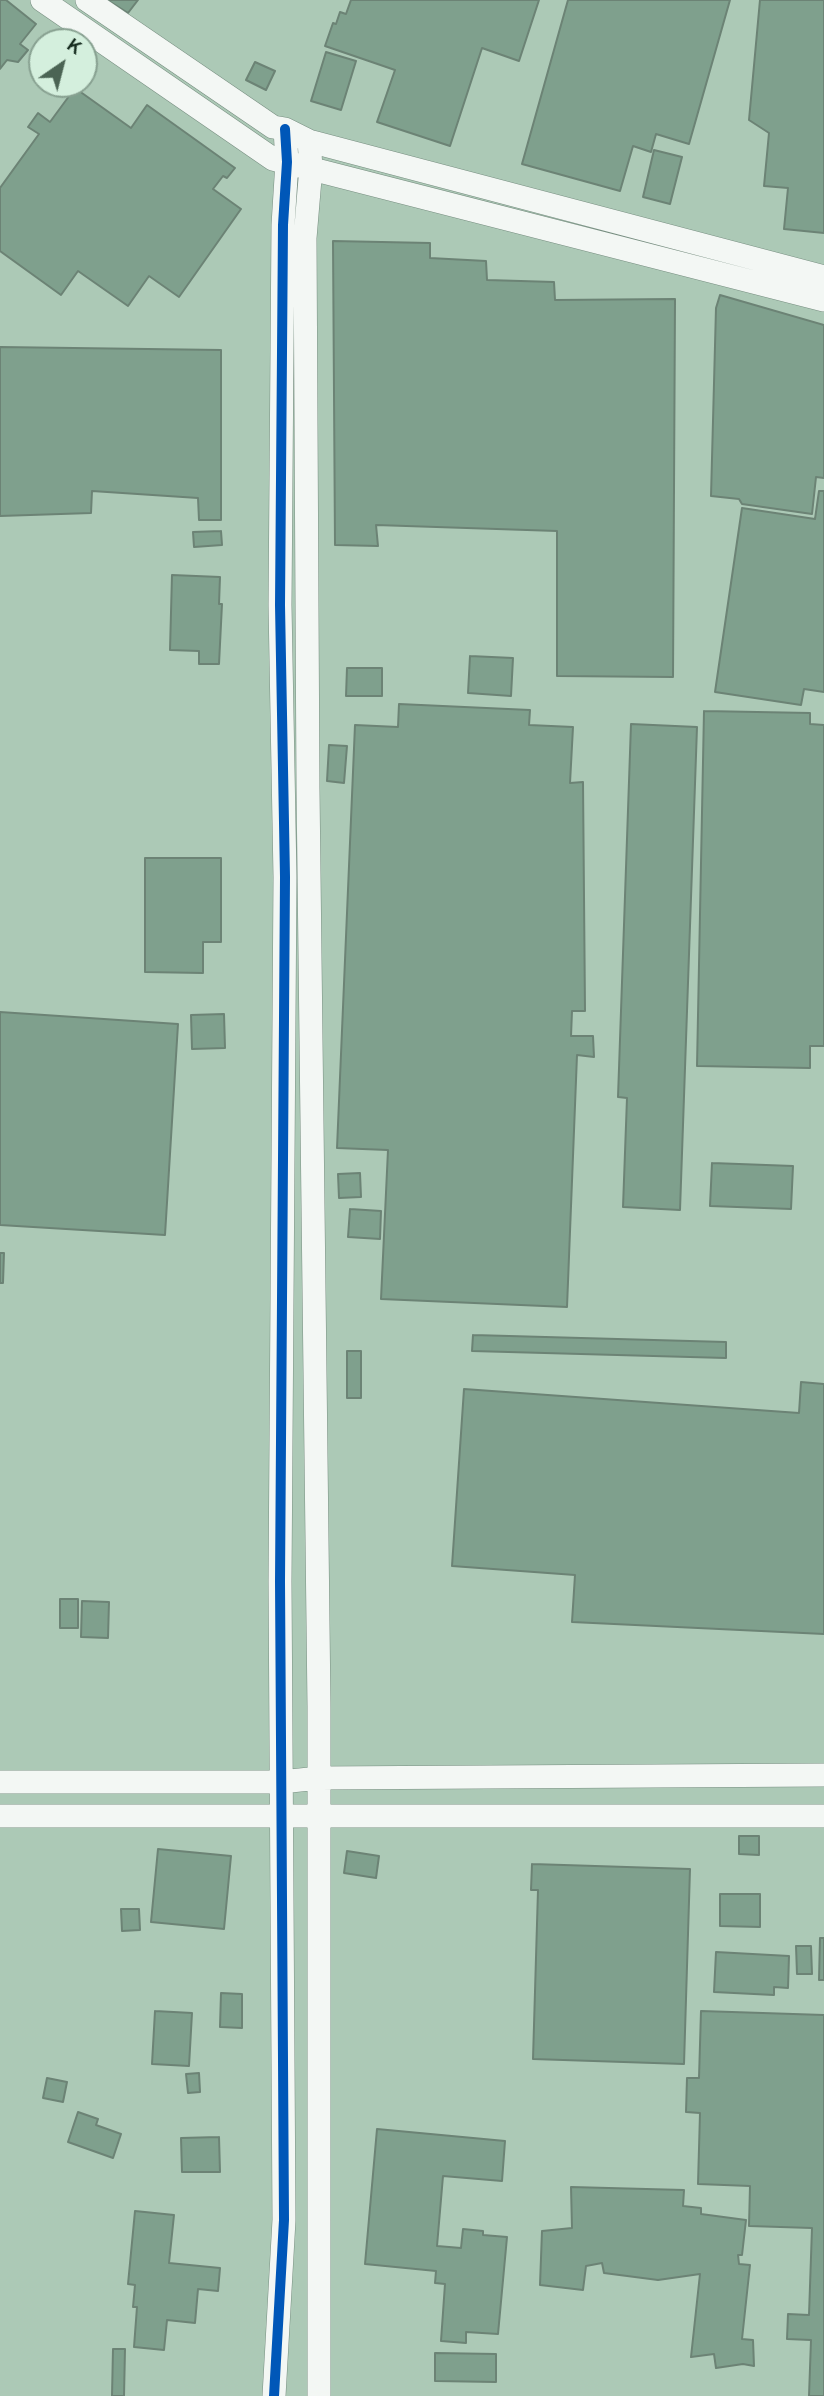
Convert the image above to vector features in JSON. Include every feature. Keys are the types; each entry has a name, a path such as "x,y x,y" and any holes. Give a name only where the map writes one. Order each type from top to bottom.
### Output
{"street":[{"path":"42,0 273,159 824,300"},
{"path":"87,0 273,127 285,129 309,141 824,277"},
{"path":"274,2396 284,2220 281,1782 285,877 279,605 283,225 287,162 285,129"},
{"path":"309,141 311,167 305,238 319,1778 319,2396"},
{"path":"0,1782 281,1782 319,1778 824,1775"},
{"path":"0,1816 824,1816"}],"building":[{"path":"0,0 6,0 36,24 33,28 28,28 28,34 20,44 28,50 18,62 7,60 0,69"},
{"path":"107,0 138,0 128,13"},
{"path":"351,0 539,0 519,61 482,48 450,146 377,122 395,70 325,46 333,23 336,24 340,12 346,14"},
{"path":"568,0 730,0 689,144 656,134 651,152 633,146 620,191 522,164"},
{"path":"760,0 824,0 824,233 784,229 788,188 764,186 769,133 749,120"},
{"path":"326,52 356,61 341,110 311,101"},
{"path":"255,62 275,71 266,90 246,80"},
{"path":"68,98 89,98 131,128 147,105 235,168 227,178 223,176 213,189 241,209 179,297 149,276 128,306 78,271 61,295 0,251 0,188 39,134 28,127 38,113 50,122"},
{"path":"654,150 682,157 670,204 643,197"},
{"path":"333,241 430,243 430,258 486,261 487,280 554,282 555,300 675,299 673,677 557,676 557,531 376,525 378,546 335,545"},
{"path":"720,295 824,325 824,478 816,477 812,514 742,504 739,499 711,496 716,308"},
{"path":"0,347 221,350 221,520 199,520 198,498 92,491 91,513 0,516"},
{"path":"819,491 824,491 824,692 804,689 801,705 715,692 742,508 815,519"},
{"path":"221,531 222,545 194,547 193,532"},
{"path":"172,575 220,577 219,604 222,604 219,664 199,664 199,651 170,650"},
{"path":"470,656 513,658 511,696 468,693"},
{"path":"347,668 382,668 382,696 346,696"},
{"path":"399,704 530,710 529,725 573,727 570,783 583,782 585,1011 572,1011 571,1036 593,1036 594,1057 577,1055 567,1307 381,1299 388,1150 337,1148 355,725 398,727"},
{"path":"704,711 810,713 810,724 824,725 824,1046 810,1046 810,1068 697,1066"},
{"path":"631,724 697,727 680,1210 623,1207 627,1098 618,1097"},
{"path":"329,745 347,746 344,783 327,781"},
{"path":"145,858 221,858 221,942 203,942 203,973 145,972"},
{"path":"0,1012 178,1024 165,1235 0,1225"},
{"path":"224,1014 225,1048 192,1049 191,1015"},
{"path":"712,1163 793,1166 791,1209 710,1206"},
{"path":"360,1173 361,1197 339,1198 338,1174"},
{"path":"350,1209 381,1211 380,1239 348,1237"},
{"path":"0,1253 4,1253 3,1283 0,1283"},
{"path":"473,1335 726,1342 726,1358 472,1351"},
{"path":"347,1351 361,1351 361,1398 347,1398"},
{"path":"801,1382 824,1384 824,1634 572,1622 575,1575 452,1566 464,1389 799,1413"},
{"path":"60,1599 78,1599 78,1628 60,1628"},
{"path":"82,1601 109,1602 108,1638 81,1637"},
{"path":"739,1836 759,1836 759,1855 739,1854"},
{"path":"158,1849 231,1856 224,1929 151,1922"},
{"path":"347,1851 379,1856 376,1878 344,1873"},
{"path":"532,1864 690,1869 684,2064 533,2059 538,1890 531,1890"},
{"path":"720,1894 760,1894 760,1927 720,1926"},
{"path":"121,1909 139,1909 140,1930 122,1931"},
{"path":"820,1938 824,1938 824,1980 819,1980"},
{"path":"796,1946 811,1946 812,1974 797,1974"},
{"path":"716,1952 789,1956 788,1988 774,1987 774,1995 714,1992"},
{"path":"221,1993 242,1994 242,2028 220,2027"},
{"path":"155,2011 192,2013 189,2066 152,2064"},
{"path":"701,2011 824,2015 824,2396 809,2396 811,2340 787,2339 788,2314 809,2315 812,2228 749,2226 750,2186 698,2184 700,2113 686,2112 687,2078 699,2078"},
{"path":"199,2073 200,2092 188,2093 186,2074"},
{"path":"47,2078 67,2082 63,2102 43,2098"},
{"path":"78,2112 98,2119 96,2125 121,2134 113,2158 68,2142"},
{"path":"377,2129 505,2141 502,2181 443,2176 437,2246 461,2248 463,2229 483,2231 483,2235 507,2237 498,2334 466,2332 466,2343 441,2341 445,2284 435,2283 436,2271 365,2264"},
{"path":"219,2137 220,2172 182,2172 181,2138"},
{"path":"571,2187 684,2190 683,2206 701,2208 701,2214 746,2220 742,2255 738,2255 739,2264 750,2265 742,2339 753,2340 754,2366 743,2364 716,2368 714,2354 691,2357 700,2274 658,2280 604,2273 602,2263 586,2266 583,2290 540,2285 542,2231 572,2228"},
{"path":"135,2211 174,2215 169,2263 220,2268 218,2291 198,2289 195,2323 167,2320 164,2350 134,2347 137,2307 133,2307 135,2285 128,2284"},
{"path":"113,2349 125,2349 124,2396 112,2396"},
{"path":"435,2353 496,2354 496,2382 435,2381"}],"cycle path":[{"path":"274,2396 284,2220 280,1581 285,877 280,605 283,225 287,162 285,129"}]}
